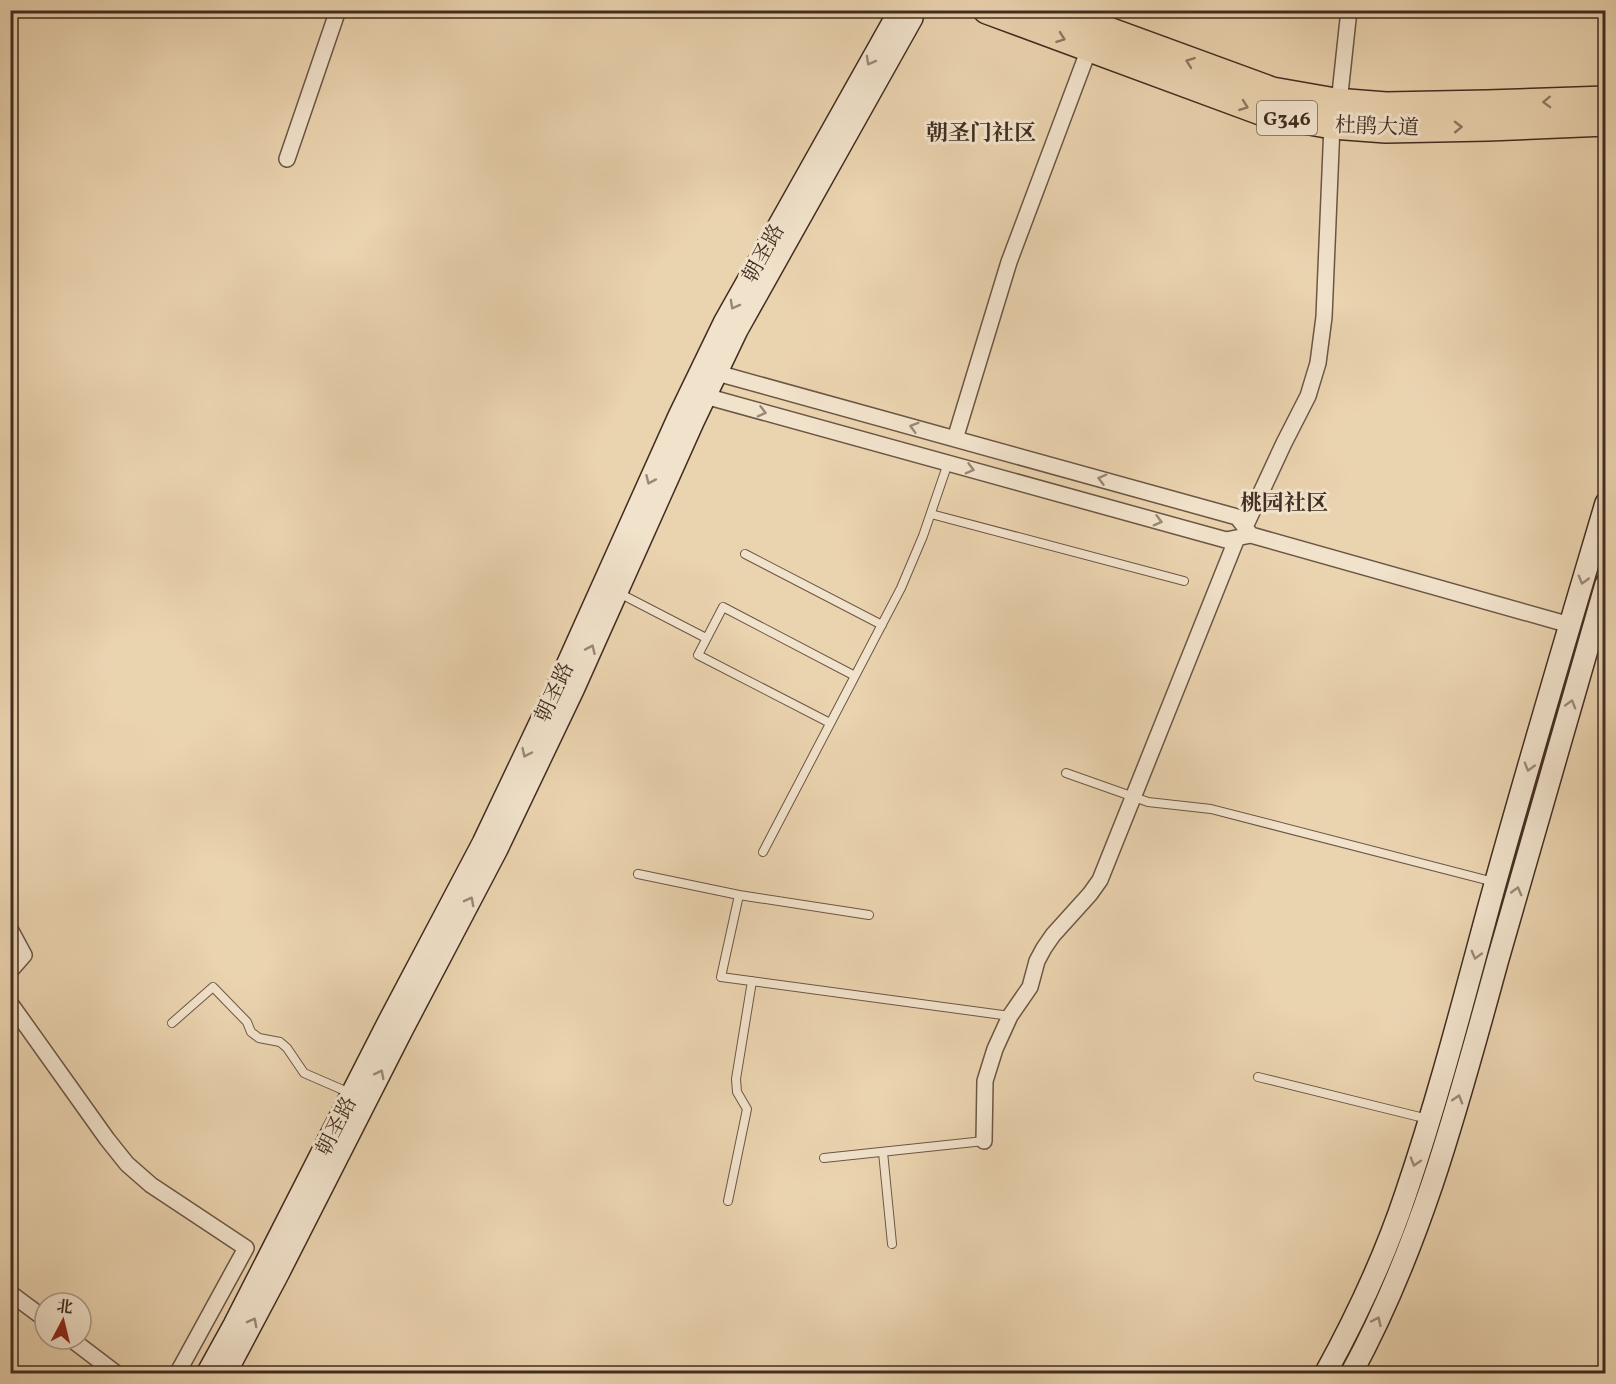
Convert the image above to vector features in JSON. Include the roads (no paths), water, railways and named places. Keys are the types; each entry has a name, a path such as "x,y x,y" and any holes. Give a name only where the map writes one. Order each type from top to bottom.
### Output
{"highway":[{"name":"杜鹃大道","path":"987,10 1266,113 1336,114 1386,106 1605,99"},
{"name":"杜鹃大道","path":"1051,10 1336,114 1386,129 1605,122"}],"main road":[{"name":"朝圣路","path":"207,1374 483,843 724,323 900,10"},
{"name":"朝圣路","path":"225,1374 497,849 573,690 737,330 912,18 914,10"},
{"path":"1325,1374 1353,1320 1389,1239 1406,1193 1448,1055 1605,504"},
{"path":"1351,1374 1390,1294 1427,1200 1470,1061 1605,584"}],"street":[{"path":"287,159 338,10"},
{"path":"984,1141 985,1081 995,1049 1010,1016 1030,987 1037,961 1044,948 1100,880 1245,533 1284,443 1308,396 1317,363 1324,317 1336,114 1349,10"},
{"path":"955,439 1009,262 1089,48"},
{"path":"717,373 1237,517 1245,533"},
{"path":"705,396 1226,540 1245,533 1570,625"},
{"path":"10,929 24,956 10,970"},
{"path":"11,1006 107,1140 127,1164 151,1185 246,1248 177,1374"},
{"path":"10,1293 33,1310"},
{"path":"87,1351 117,1374"}],"lane":[{"path":"763,852 901,588 931,514 948,463"},
{"path":"931,514 1184,581"},
{"path":"745,554 882,625"},
{"path":"617,592 706,638"},
{"path":"830,723 698,654 706,638 723,607 855,676"},
{"path":"1066,773 1148,802 1211,809 1496,883"},
{"path":"638,874 739,895 869,915"},
{"path":"739,895 721,977 1010,1016"},
{"path":"728,1201 747,1109 738,1092 736,1079 752,981"},
{"path":"172,1023 213,987 247,1022 251,1032 259,1038 280,1042 287,1048 304,1073 352,1094"},
{"path":"1258,1077 1429,1119"},
{"path":"824,1158 984,1141"},
{"path":"883,1152 892,1244"}],"district":[{"name":"朝圣门社区","path":"981,132"},
{"name":"桃园社区","path":"1284,502"}]}
